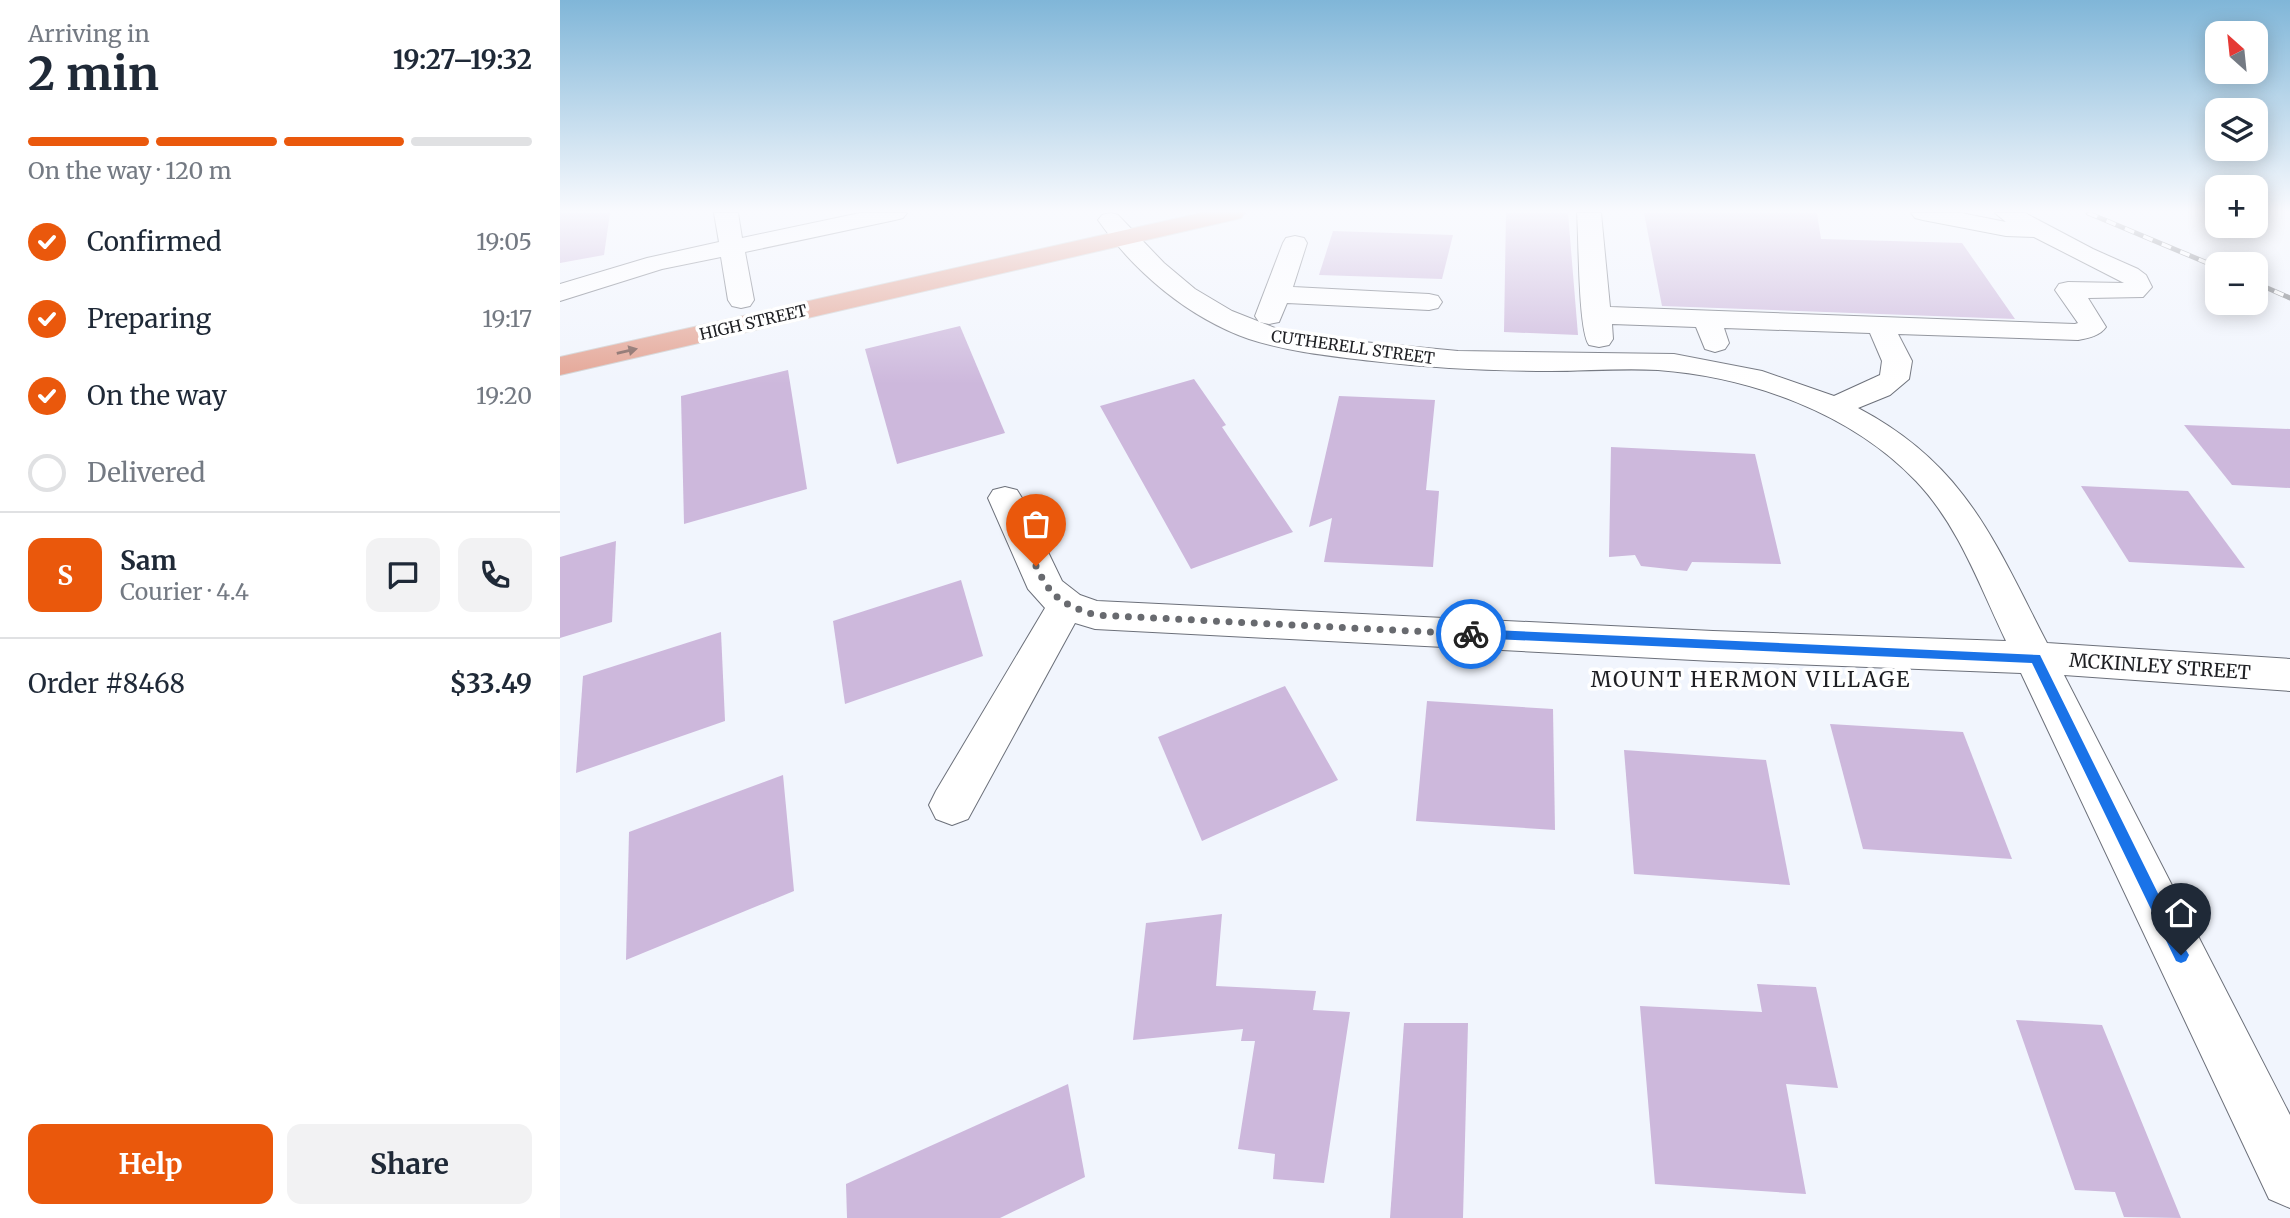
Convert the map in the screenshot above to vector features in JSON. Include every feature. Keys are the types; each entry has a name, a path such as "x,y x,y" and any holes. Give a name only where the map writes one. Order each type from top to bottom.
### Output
{"main road":[{"name":"HIGH STREET","path":"663,317 899,270"},
{"name":"HIGH STREET","path":"560,366 949,270"}],"street":[{"path":"560,293 634,270"},
{"path":"735,270 741,300"},
{"name":"CUTHERELL STREET","path":"1157,270 1173,287 1205,308 1262,335 1334,348 1408,356 1474,361 1673,363 1719,370 1764,381 1832,408 1890,442 1924,471 1954,504 1976,540 2290,1178"},
{"path":"1262,335 1286,270"},
{"path":"1593,270 1600,361"},
{"path":"1596,315 2078,332 2092,327 2092,323 2068,290 2126,291 2139,287 2137,281 2120,270"},
{"path":"1277,294 1429,302"},
{"path":"1708,319 1719,370"},
{"path":"1832,408 1879,389 1894,379 1897,361 1880,325"},
{"path":"952,805 1066,605 1047,589 1005,498"},
{"name":"MCKINLEY STREET","path":"1066,605 1095,615 1713,646 2036,659 2290,675"}],"building":[{"path":"1321,270 1444,270 1442,279 1319,275"},
{"path":"1505,270 1573,270 1578,335 1504,332"},
{"path":"1655,270 1981,270 2015,319 1662,306"},
{"path":"960,326 1005,433 897,464 865,349"},
{"path":"788,370 807,489 684,524 681,396"},
{"path":"1194,379 1226,425 1222,427 1293,532 1191,569 1100,406"},
{"path":"1339,396 1435,400 1426,490 1439,491 1433,567 1324,562 1332,518 1309,527"},
{"path":"2184,425 2290,429 2290,488 2232,485"},
{"path":"1611,447 1755,454 1781,564 1692,562 1687,571 1641,566 1635,555 1609,557"},
{"path":"2081,486 2188,491 2245,568 2129,562"},
{"path":"616,541 612,622 560,638 560,557"},
{"path":"961,580 983,656 845,704 833,621"},
{"path":"721,632 725,721 576,773 583,676"},
{"path":"1285,686 1338,780 1202,841 1158,737"},
{"path":"1427,701 1553,709 1555,830 1416,821"},
{"path":"1830,724 1963,732 2012,859 1863,849"},
{"path":"1624,750 1766,760 1790,885 1634,874"},
{"path":"783,775 794,891 626,960 629,832"},
{"path":"1222,914 1216,986 1316,991 1313,1010 1350,1012 1324,1183 1273,1179 1275,1154 1238,1149 1255,1041 1241,1041 1243,1029 1133,1040 1146,923"},
{"path":"1757,984 1816,987 1838,1088 1786,1084 1806,1194 1655,1184 1640,1006 1762,1012"},
{"path":"2016,1020 2102,1025 2181,1218 2124,1217 2115,1192 2075,1190"},
{"path":"1404,1023 1468,1023 1463,1218 1390,1218"},
{"path":"1068,1084 1085,1177 1000,1218 847,1218 846,1184"}],"railway":[{"path":"2268,288 2290,298"}],"way so far":[{"path":"1036,566 1047,589 1066,605 1095,615 1471,634"}],"district":[{"name":"MOUNT HERMON VILLAGE","path":"1751,679"}],"route":[{"path":"1471,634 2036,659 2181,955"}]}
